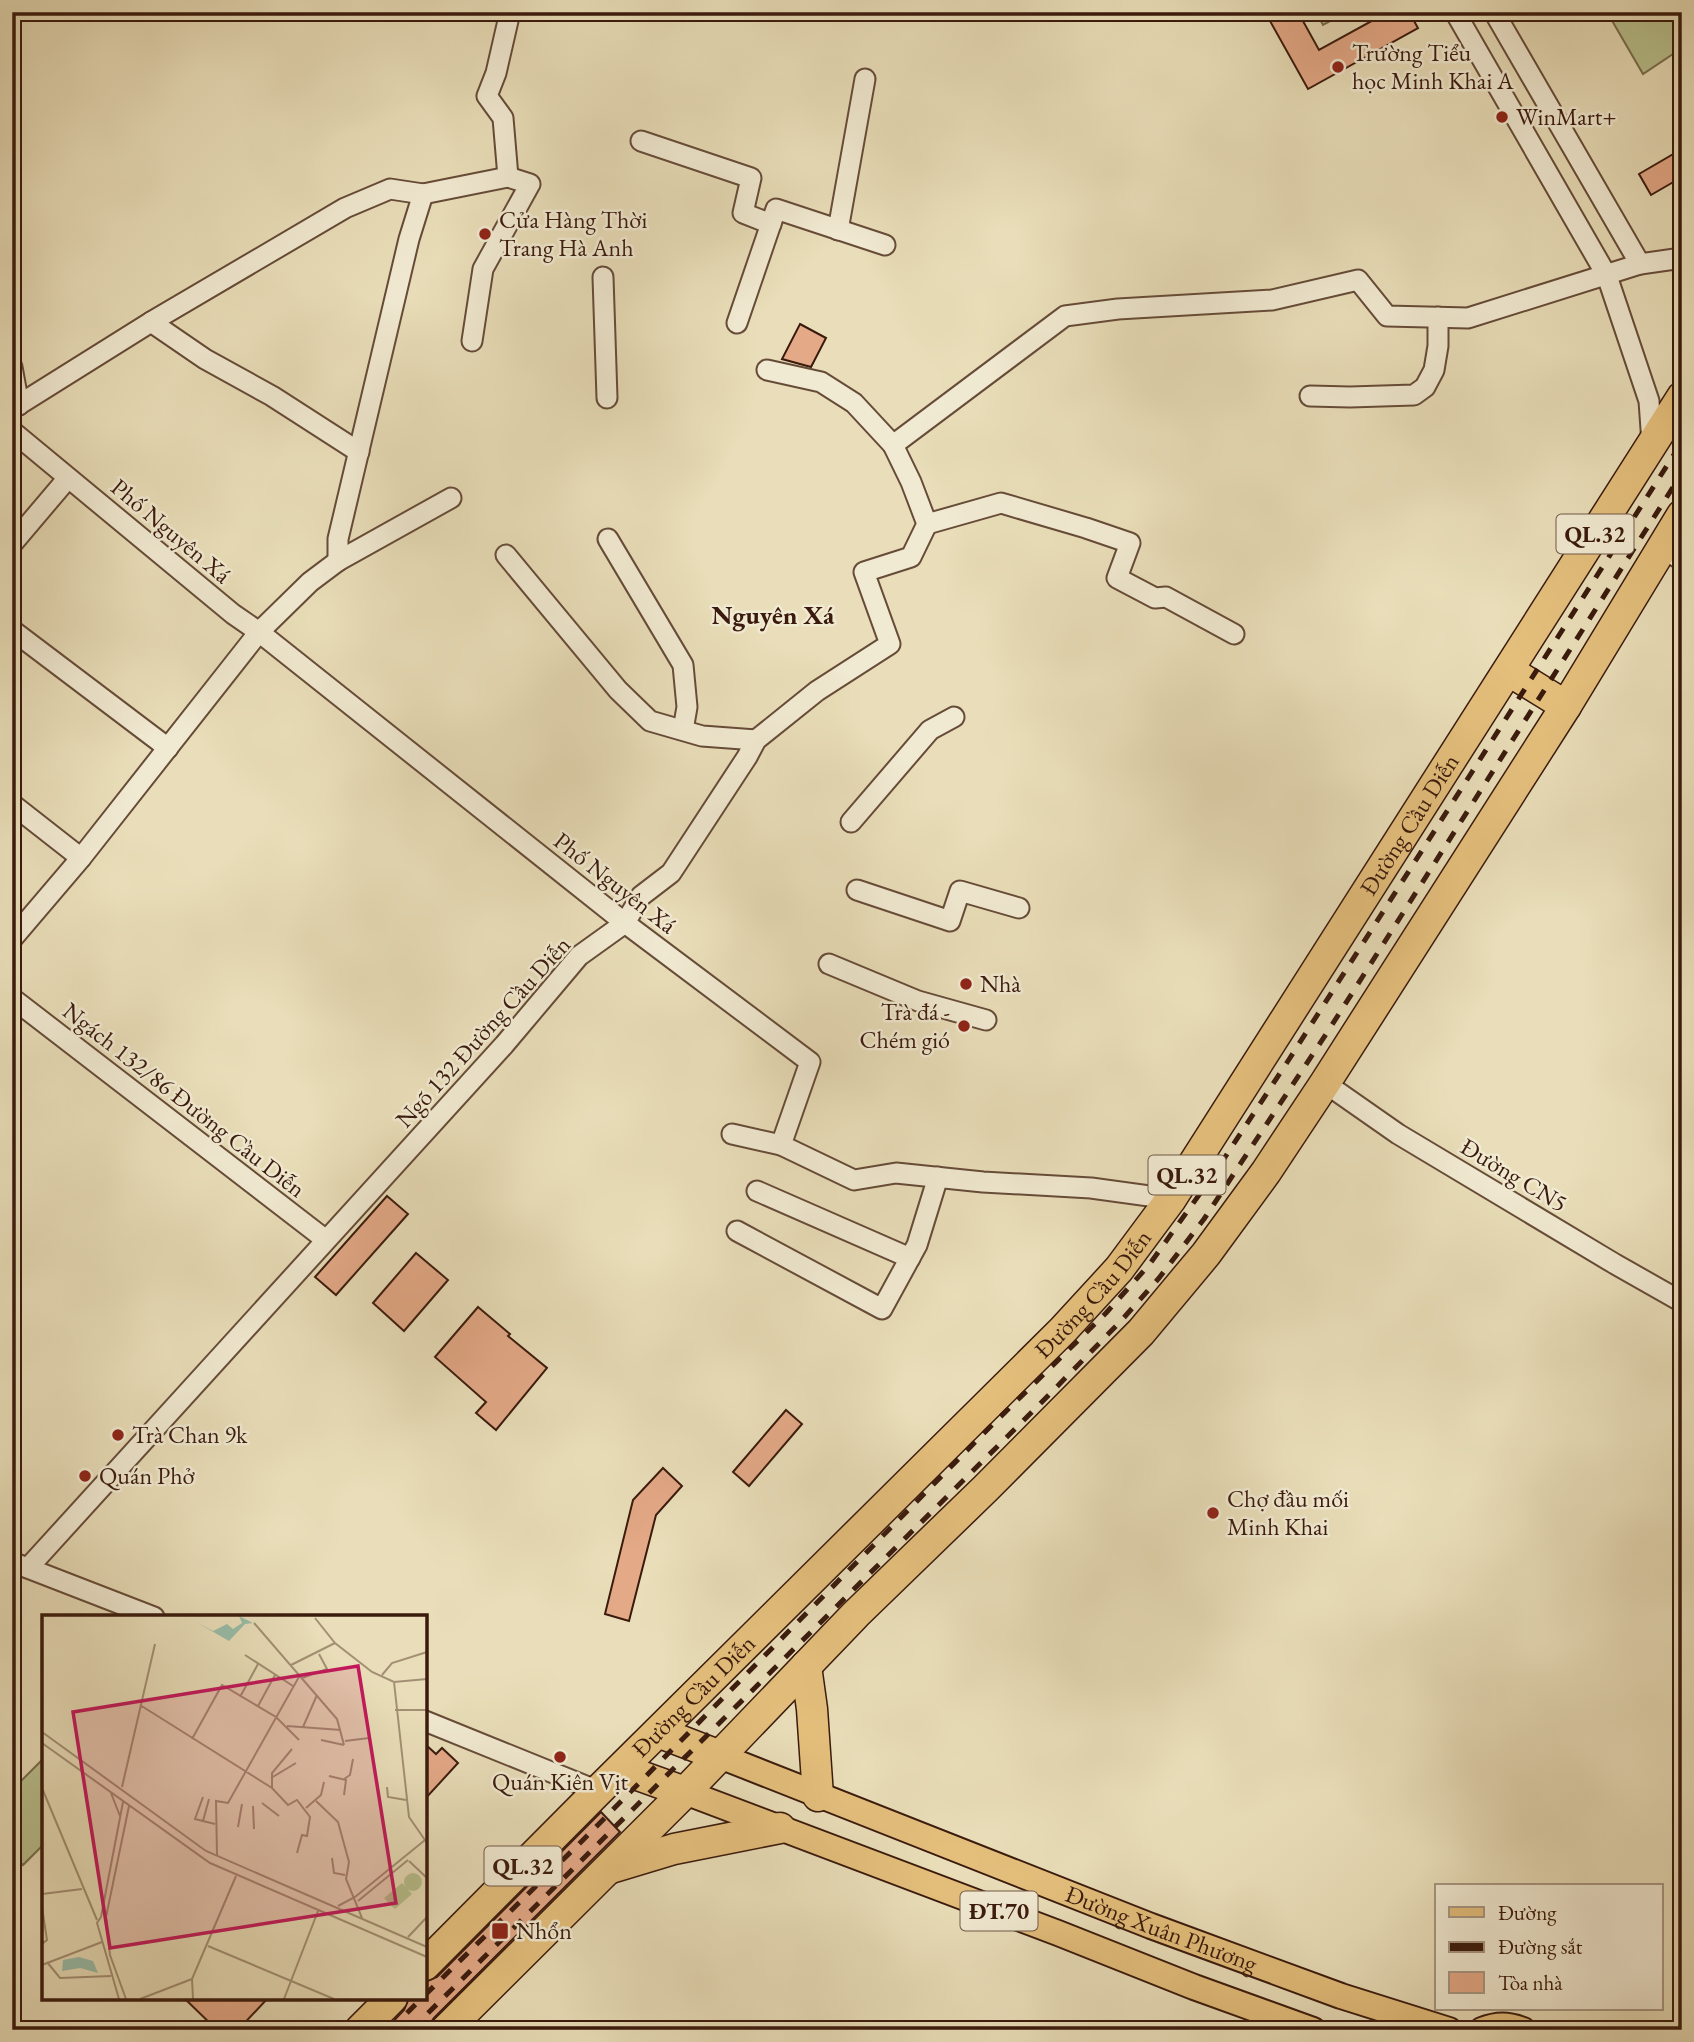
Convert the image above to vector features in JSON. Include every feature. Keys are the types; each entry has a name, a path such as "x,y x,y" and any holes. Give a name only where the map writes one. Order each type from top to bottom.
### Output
{"highway":[{"name":"Đường Cầu Diễn","path":"427,1963 1063,1330 1119,1269 1171,1199 1682,397"},
{"name":"QL.32","path":"446,2030 685,1792 865,1605 996,1479 1141,1332 1206,1254 1266,1172 1566,706 1671,554 1682,515"},
{"path":"1509,671 1566,706"},
{"path":"806,1666 818,1796"},
{"name":"ĐT.70","path":"658,1732 720,1756"},
{"name":"ĐT.70","path":"621,1769 685,1792"},
{"path":"607,1870 674,1849 780,1828"},
{"path":"360,2030 390,2000"}],"main road":[{"name":"Đường Xuân Phương","path":"720,1756 1138,1921 1387,2012 1449,2030"},
{"name":"Đường Xuân Phương","path":"685,1792 1313,2030"},
{"path":"1482,2030 1496,2025 1509,2025 1522,2030"}],"street":[{"path":"508,177 503,118 487,96 496,74 510,12"},
{"path":"1455,12 1607,275 1650,401 1652,444"},
{"path":"1494,12 1640,264"},
{"path":"838,230 865,79"},
{"path":"641,141 751,178 743,213 838,230 885,245"},
{"path":"12,367 16,407 151,322 345,208 390,189 423,194 508,177 530,184 483,269 472,341"},
{"path":"338,561 338,540 409,239 423,194"},
{"path":"737,323 774,217"},
{"path":"893,445 1065,316 1118,309 1272,300 1358,280 1387,316 1468,318 1640,264 1682,258"},
{"path":"603,277 607,398"},
{"path":"1310,396 1414,395 1425,387 1434,370 1438,346 1438,317"},
{"path":"151,322 205,359 272,396 359,452"},
{"path":"767,370 821,382 854,403 893,445 928,524 1001,503 1130,543 1118,578 1155,598 1166,597 1234,634"},
{"name":"Phố Nguyên Xá","path":"12,431 233,614 625,923 810,1062 781,1145"},
{"path":"12,544 68,478"},
{"path":"12,939 81,858 259,632 310,582 338,561 451,498"},
{"name":"Ngõ 132 Đường Cầu Diễn","path":"20,1565 326,1240 504,1045 579,956 625,923 641,895 671,873 756,740 817,691 890,644 864,572 911,557 928,524"},
{"path":"608,539 683,666 687,707 683,730"},
{"path":"506,555 626,698 650,721 702,736 756,740"},
{"path":"12,630 168,748"},
{"path":"851,822 930,730 954,717"},
{"path":"12,804 81,858"},
{"path":"857,890 950,921 960,891 1018,908"},
{"path":"829,964 918,1002 986,1020"},
{"name":"Ngách 132/86 Đường Cầu Diễn","path":"12,998 326,1240"},
{"name":"Đường CN5","path":"1325,1083 1398,1134 1682,1302"},
{"path":"732,1133 781,1145 853,1180 896,1173 983,1182 1091,1188 1171,1199"},
{"path":"737,1231 882,1309 917,1245 938,1177"},
{"path":"757,1191 910,1258"},
{"path":"20,1565 149,1615"},
{"path":"427,1722 598,1791"}],"green space":[{"path":"1316,12 1347,12 1323,25"},
{"path":"1607,12 1682,12 1682,48 1643,74"},
{"path":"42,1760 42,1846 23,1865 12,1854 12,1790"}],"building":[{"path":"1265,12 1298,12 1319,50 1379,17 1377,12 1409,12 1418,28 1308,89"},
{"path":"1682,149 1682,177 1651,195 1639,174"},
{"path":"800,324 826,338 811,367 782,359"},
{"path":"387,1196 408,1214 336,1295 315,1277"},
{"path":"416,1253 448,1280 404,1331 373,1303"},
{"path":"478,1307 547,1368 496,1430 476,1413 486,1402 435,1357"},
{"path":"786,1410 802,1424 749,1486 733,1472"},
{"path":"663,1468 682,1486 656,1515 629,1621 605,1614 633,1500"},
{"path":"427,1746 436,1754 442,1748 458,1763 427,1797"},
{"path":"601,1812 620,1832 434,2018 429,2030 385,2030 404,2010 408,2000 427,2000 427,1981 437,1977"},
{"path":"186,2000 266,2000 238,2030 217,2030"}],"railway":[{"path":"427,1993 581,1842 1106,1313 1149,1265 1214,1174 1288,1061 1682,442"},
{"path":"411,2030 1038,1406 1159,1278 1204,1219 1330,1028 1682,473"},
{"path":"390,2030 420,2000"}],"place":[{"name":"Trường Tiểu học Minh Khai A","path":"1338,67"},
{"name":"WinMart+","path":"1502,117"},
{"name":"Cửa Hàng Thời Trang Hà Anh","path":"485,234"},
{"name":"Nhà","path":"966,984"},
{"name":"Trà đá - Chém gió","path":"964,1026"},
{"name":"Trà Chan 9k","path":"118,1435"},
{"name":"Quán Phở","path":"85,1476"},
{"name":"Chợ đầu mối Minh Khai","path":"1213,1513"},
{"name":"Quán Kiên Vịt","path":"560,1757"},
{"name":"Nhổn","path":"500,1931"}],"district":[{"name":"Nguyên Xá","path":"773,615"}]}
